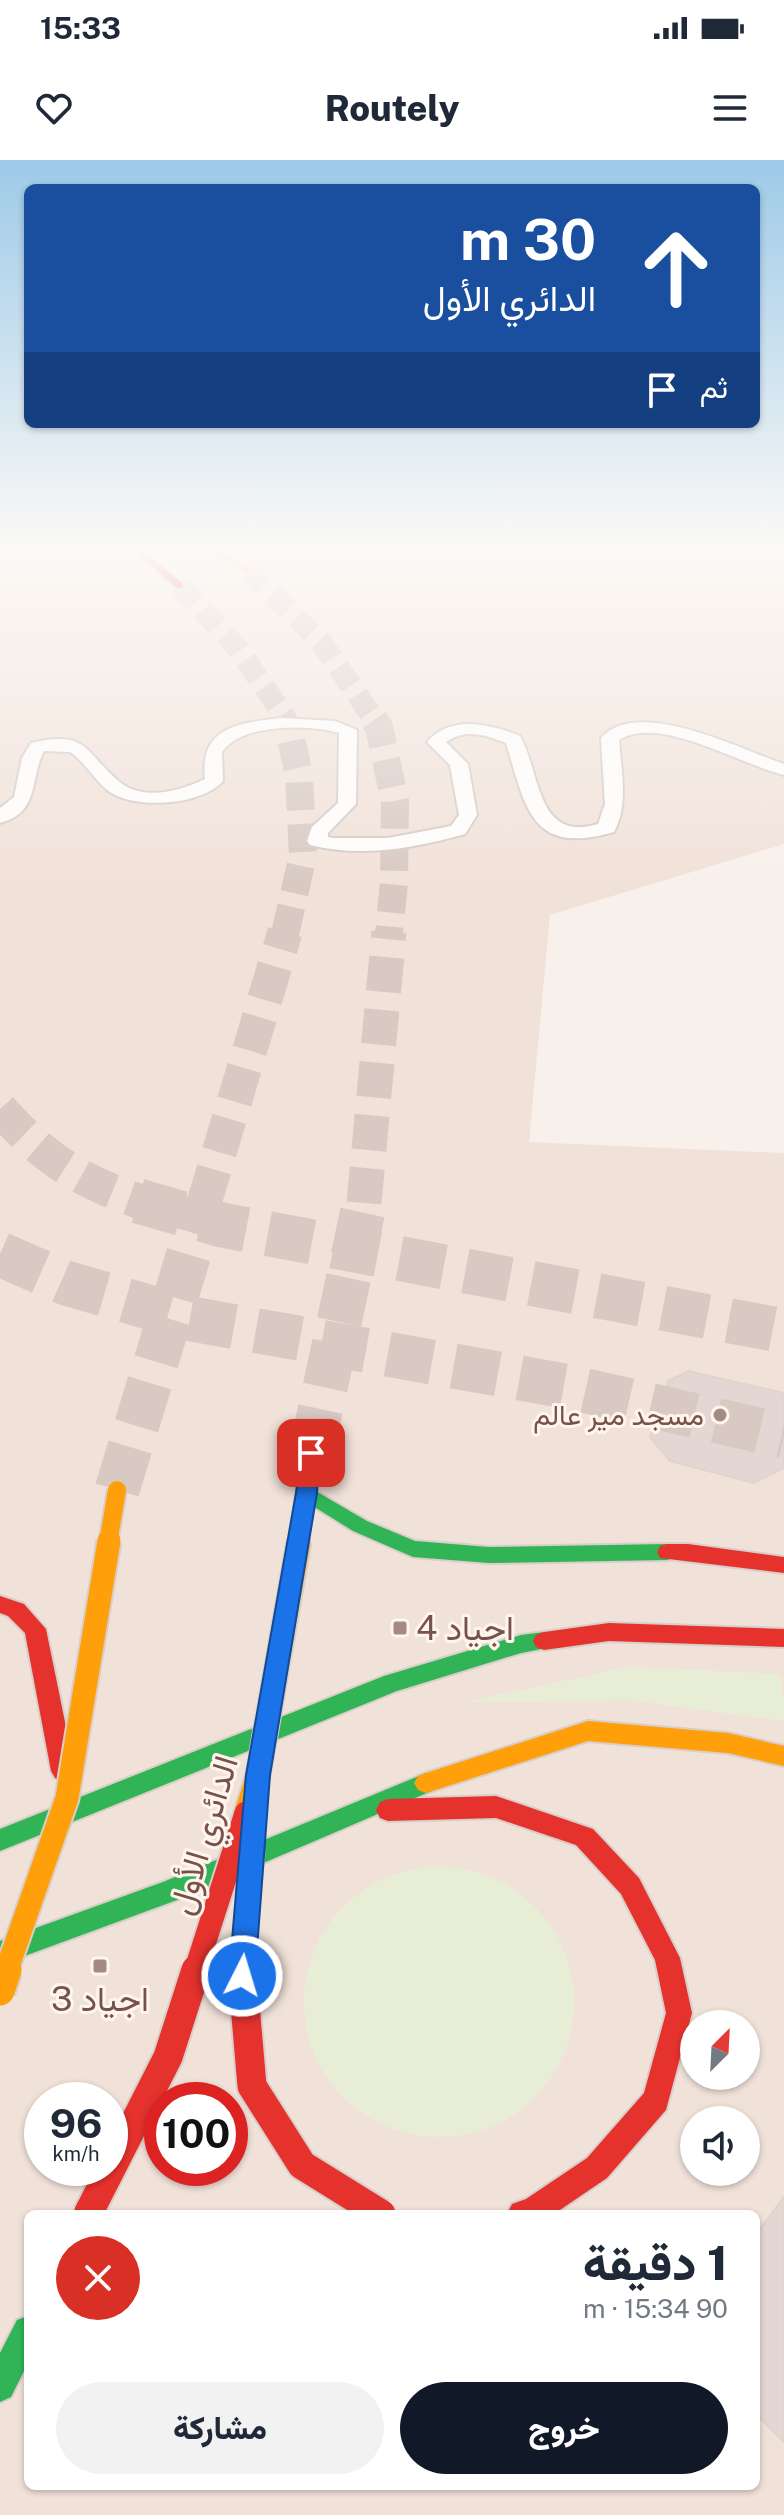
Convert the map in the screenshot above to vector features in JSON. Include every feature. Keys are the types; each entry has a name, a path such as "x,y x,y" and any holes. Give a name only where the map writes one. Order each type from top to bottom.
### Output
{"highway":[{"name":"الدائري الأول","path":"90,2210 168,2057 258,1775 307,1493 311,1453"},
{"path":"0,1991 67,1806 117,1490"},
{"path":"307,1493 360,1526 413,1549 489,1555 662,1551 784,1565"},
{"path":"0,1604 16,1610 35,1629 67,1806"},
{"path":"0,1840 67,1806 392,1683 521,1644 609,1632 784,1638"},
{"path":"0,1953 168,1892 354,1811 441,1777 588,1731 728,1743 784,1756"},
{"path":"258,1775 242,1976 252,2086 302,2165 375,2210"},
{"path":"0,1820 67,1806"},
{"path":"354,1811 496,1807 584,1837 630,1886 667,1958 679,2013 656,2100 597,2168 535,2210"},
{"path":"0,2386 24,2339"}],"street":[{"path":"0,817 23,799 31,758 37,747 54,743 81,748 117,789 144,796 170,797 196,791 214,781 212,753 219,742 270,725 310,722 332,724 348,730 347,804 319,831 317,841 335,845 423,841 458,830 468,815 459,764 436,742 445,733 464,728 492,730 514,740 541,818 558,832 582,835 607,828 614,804 610,738 615,732 631,727 691,736 758,764 784,770"}],"shaded area":[{"path":"0,663 784,663 784,844 550,915 529,1142 784,1153 784,2515 0,2515"}],"green space":[{"path":"629,1667 779,1674 784,1697 784,1721 630,1700 466,1702"},
{"path":"439,1867 465,1870 491,1878 514,1890 534,1907 551,1927 563,1950 571,1976 574,2002 571,2028 563,2054 551,2077 534,2097 514,2114 491,2126 465,2134 439,2137 413,2134 387,2126 364,2114 344,2097 327,2077 315,2054 307,2028 304,2002 307,1976 315,1950 327,1927 344,1907 364,1890 387,1878 413,1870"}],"building":[{"name":"مسجد مير عالم","path":"688,1371 784,1393 784,1468 754,1483 670,1461 650,1437 668,1381"},
{"path":"784,2197 784,2442 760,2418 760,2229"}],"tunnel":[{"path":"248,663 287,721"},
{"path":"335,663 376,722"},
{"path":"374,720 379,727 395,802 394,882 389,934"},
{"path":"285,934 303,855 299,775 287,721"},
{"path":"204,1203 285,932"},
{"path":"364,1203 389,932"},
{"path":"0,1109 33,1142 65,1167 141,1202"},
{"path":"117,1490 205,1201"},
{"path":"311,1453 365,1201"},
{"path":"141,1202 222,1225 784,1331"},
{"path":"0,1254 66,1283 186,1318 565,1386 784,1436"}],"traffic: fast":[{"path":"307,1493 360,1526 413,1549 489,1555 667,1552"},
{"path":"0,1840 392,1683 521,1644 544,1641"},
{"path":"0,1953 168,1892 426,1783"},
{"path":"0,2386 24,2339"}],"traffic: slow":[{"path":"246,1813 258,1775 307,1493 311,1453"},
{"path":"0,1991 67,1798 117,1490"},
{"path":"426,1783 588,1731 728,1743 784,1756"}],"traffic: jam":[{"path":"667,1552 784,1565"},
{"path":"0,1604 16,1610 35,1629 63,1771"},
{"path":"544,1641 609,1632 784,1638"},
{"path":"388,1810 496,1807 584,1837 630,1886 667,1958 679,2013 656,2100 597,2168 535,2210"},
{"path":"90,2210 168,2057 246,1813"},
{"path":"252,1852 242,1976 252,2086 302,2165 375,2210"}],"place":[{"name":"مسجد مير عالم","path":"720,1415"},
{"name":"اجياد 4","path":"400,1628"},
{"name":"اجياد 3","path":"100,1966"}],"route":[{"path":"242,1976 258,1775 307,1493 311,1453"}]}
